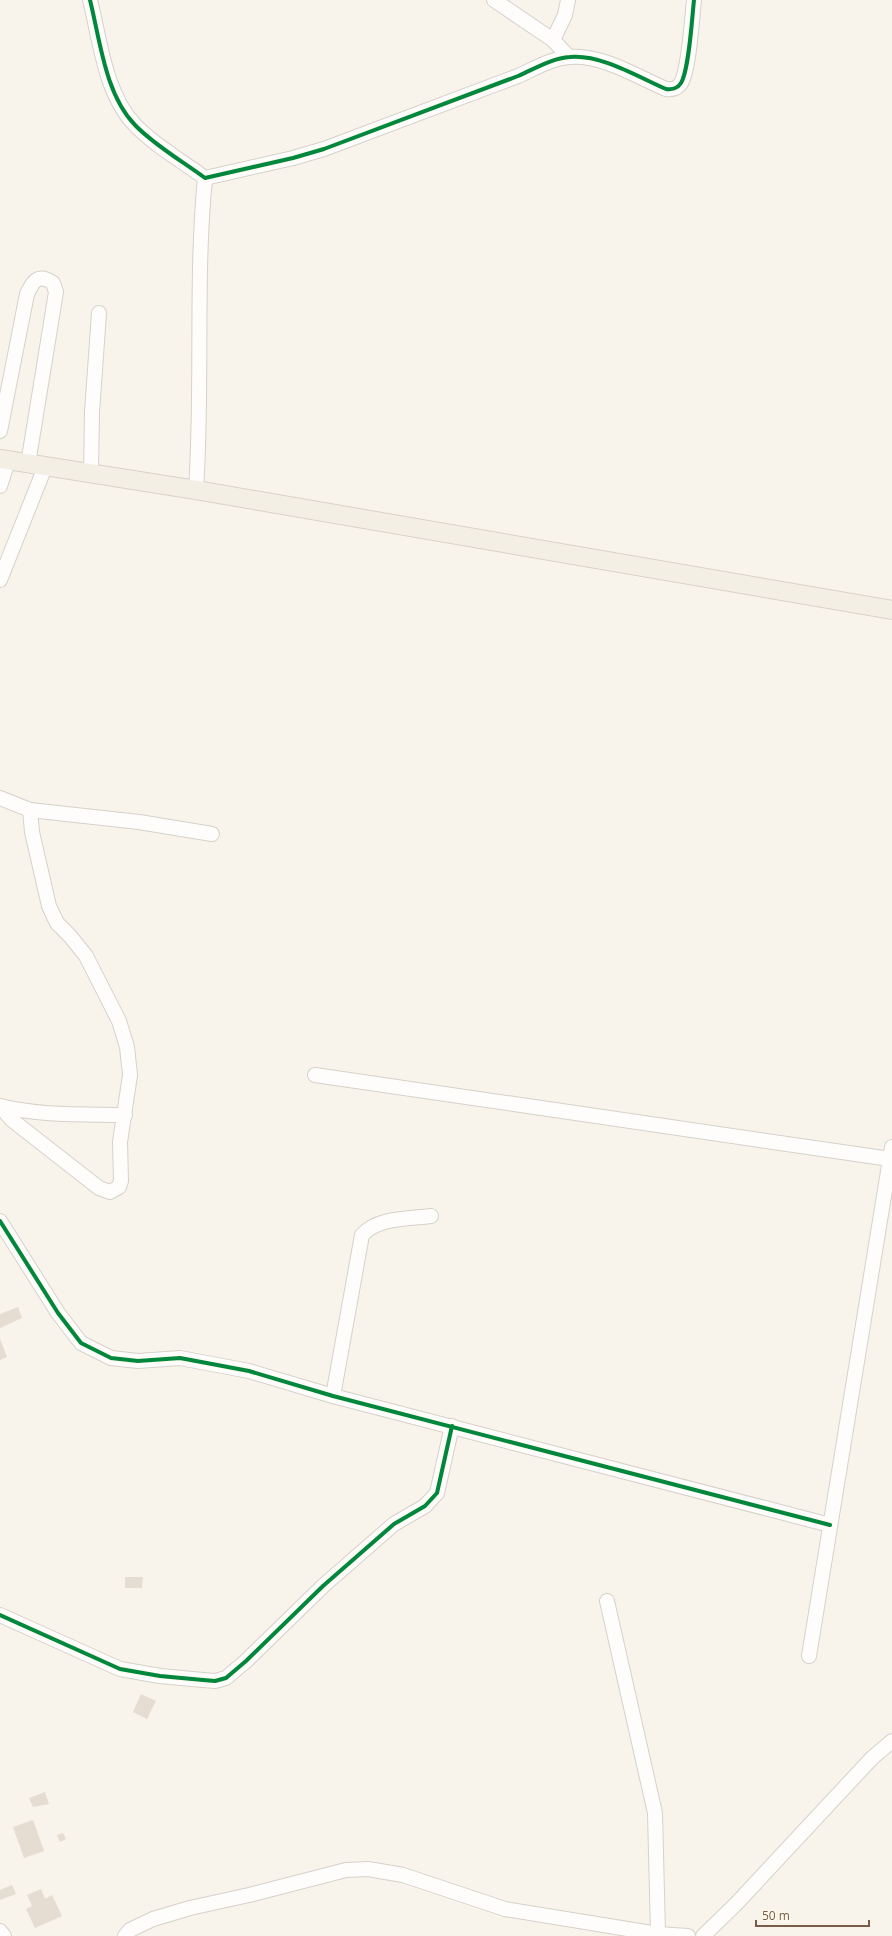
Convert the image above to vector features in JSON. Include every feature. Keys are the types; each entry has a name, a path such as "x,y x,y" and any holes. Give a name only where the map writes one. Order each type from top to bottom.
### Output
{"main road":[{"path":"4,460 196,490 892,610"}],"street":[{"path":"90,0 111,86 120,105 134,124 150,138 205,178 293,158 324,148 518,76 547,62 569,57 591,59 607,64 666,89 670,90 676,88 681,84 686,69 694,0"},
{"path":"494,0 553,40 569,57"},
{"path":"553,40 565,15 568,0"},
{"path":"196,490 199,444 201,220 205,178"},
{"path":"0,431 27,294 32,284 38,279 46,278 53,283 56,292 36,466 0,580"},
{"path":"91,474 92,412 99,313"},
{"path":"0,486 4,460"},
{"path":"0,798 30,810 139,822 212,834"},
{"path":"0,1106 12,1120 99,1188 110,1192 119,1187 121,1181 120,1142 130,1075 127,1047 119,1021 86,956 57,923 49,906 32,832 30,810"},
{"path":"315,1075 891,1153 809,1656"},
{"path":"0,1106 20,1111 53,1114 125,1115"},
{"path":"333,1396 362,1235 378,1223 431,1216"},
{"path":"0,1221 58,1313 81,1343 111,1358 138,1361 180,1358 249,1371 333,1396 830,1524"},
{"path":"0,1615 120,1668 160,1676 189,1679 215,1681 226,1678 262,1646 323,1586 394,1524 432,1501 437,1493 452,1426"},
{"path":"608,1601 655,1814 658,1934"},
{"path":"703,1936 736,1904 872,1758 892,1741"},
{"path":"125,1936 130,1930 153,1918 346,1870 368,1870 403,1875 505,1909 658,1934 688,1936"},
{"path":"0,1931 4,1936"}],"building":[{"path":"18,1307 22,1318 0,1328 0,1314"},
{"path":"0,1339 7,1357 0,1360"},
{"path":"125,1577 143,1577 142,1588 125,1588"},
{"path":"141,1694 156,1701 147,1719 133,1712"},
{"path":"45,1792 49,1804 33,1807 29,1798"},
{"path":"33,1820 44,1851 24,1858 13,1827"},
{"path":"63,1833 66,1839 60,1842 57,1835"},
{"path":"12,1885 16,1894 0,1900 0,1890"},
{"path":"41,1889 45,1899 52,1895 62,1916 35,1928 26,1909 32,1906 27,1895"}],"cycle path":[{"path":"90,0 105,66 110,82 125,112 135,125 151,139 168,153 205,178 293,158 324,149 563,58 582,57 594,59 619,67 666,89 675,88 681,83 686,67 694,0"},
{"path":"0,1221 58,1313 81,1343 111,1358 138,1361 180,1358 249,1371 333,1396 830,1525"},
{"path":"0,1615 120,1669 160,1676 203,1680 215,1681 226,1678 246,1661 323,1586 394,1524 425,1506 437,1493 452,1426"}]}
